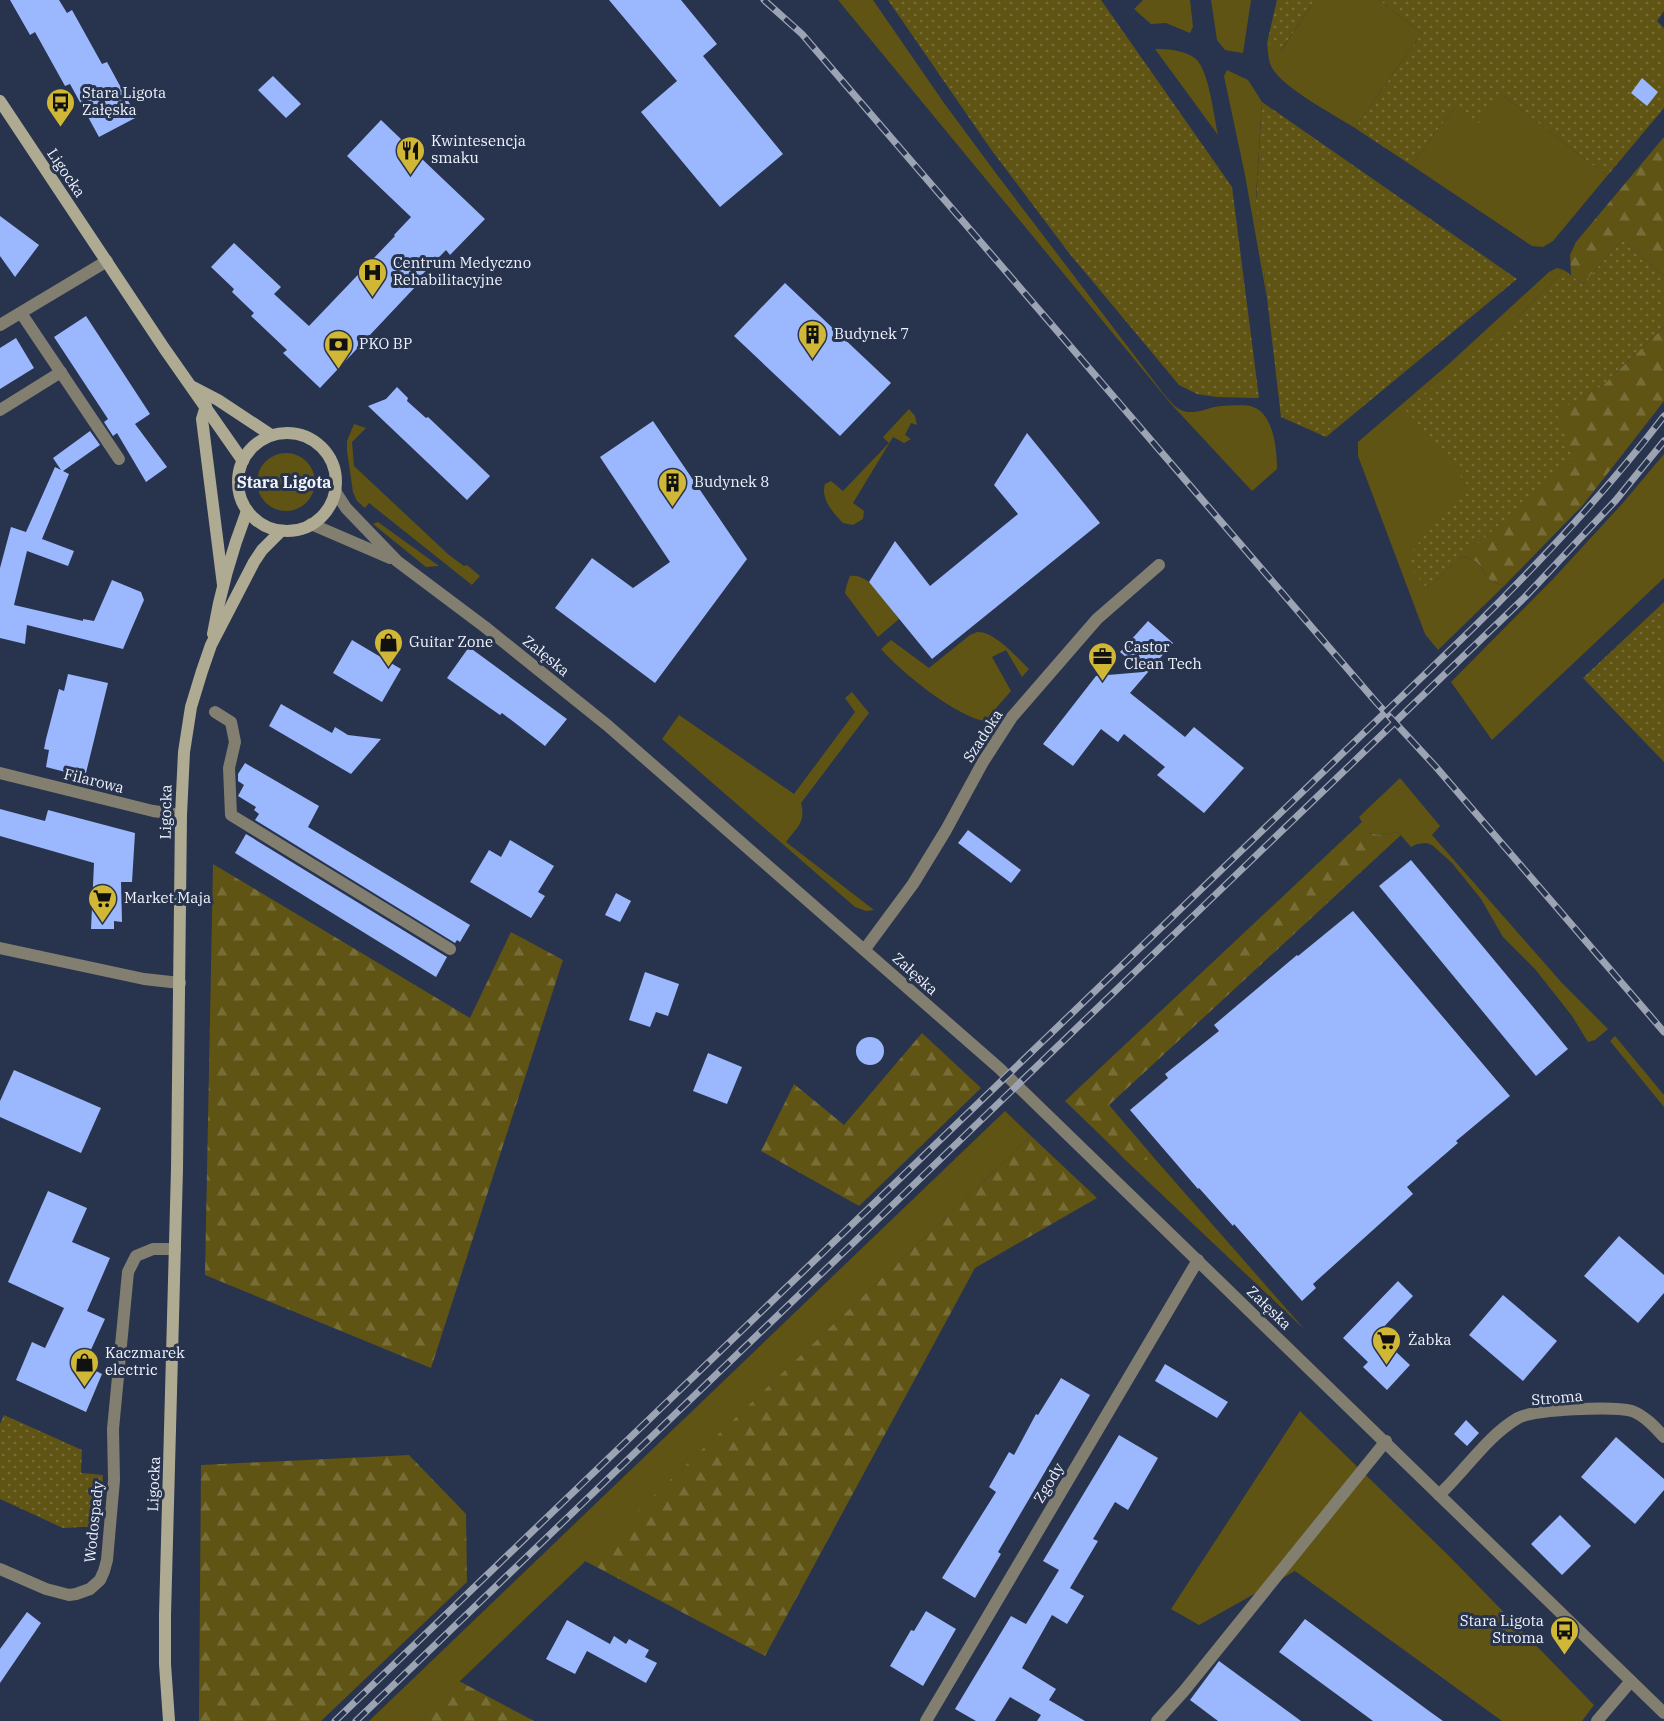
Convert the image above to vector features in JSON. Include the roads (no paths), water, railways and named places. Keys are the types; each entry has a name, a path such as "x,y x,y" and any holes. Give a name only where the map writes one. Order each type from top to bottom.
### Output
{"street":[{"name":"Ligocka","path":"0,101 243,461"},
{"path":"0,325 107,261"},
{"path":"21,313 119,459"},
{"path":"0,410 61,372"},
{"name":"Ligocka","path":"190,385 272,435"},
{"path":"206,406 202,419 224,585"},
{"path":"297,434 317,443 333,465 336,478 335,491 324,514 312,524 300,529 281,531 266,526 248,511 238,490 238,475 243,461 254,445 272,435 297,434"},
{"name":"Załęska","path":"335,491 346,508 397,561 485,627 607,725 999,1068 1664,1713"},
{"name":"Ligocka","path":"211,645 216,613 237,537 248,511"},
{"name":"Załęska","path":"312,524 397,561"},
{"name":"Ligocka","path":"169,1721 165,1665 165,1615 175,1249 183,759 193,699 211,645 254,562 262,550 281,531"},
{"name":"Szadoka","path":"865,949 914,884 983,762 1012,717 1097,619 1159,565"},
{"path":"216,712 231,722 235,742 229,768 231,815 450,949"},
{"name":"Filarowa","path":"0,773 153,811 181,814"},
{"path":"0,948 144,979 180,983"},
{"name":"Wodospady","path":"0,1569 46,1589 69,1595 83,1592 100,1580 107,1560 111,1519 114,1480 113,1430 128,1272 136,1256 153,1249 175,1249"},
{"name":"Zgody","path":"926,1721 1198,1260"},
{"name":"Stroma","path":"1439,1495 1499,1433 1518,1418 1526,1415 1554,1411 1625,1410 1647,1420 1664,1437"},
{"path":"1157,1721 1184,1691 1386,1441"},
{"path":"1597,1721 1631,1681"}],"railway":[{"path":"764,0 802,34 1376,702 1436,767 1664,1032"},
{"path":"335,1721 1472,629 1572,526 1664,416"},
{"path":"356,1721 1525,597 1616,500 1664,441"}],"place":[{"name":"Stara Ligota Załęska","path":"61,128"},
{"name":"Kwintesencja smaku","path":"410,176"},
{"name":"Centrum Medyczno Rehabilitacyjne","path":"372,298"},
{"name":"Budynek 7","path":"813,360"},
{"name":"PKO BP","path":"338,370"},
{"name":"Budynek 8","path":"673,508"},
{"name":"Guitar Zone","path":"388,668"},
{"name":"Castor Clean Tech","path":"1103,682"},
{"name":"Market Maja","path":"103,924"},
{"name":"Żabka","path":"1387,1366"},
{"name":"Kaczmarek electric","path":"84,1388"},
{"name":"Stara Ligota Stroma","path":"1565,1656"}],"district":[{"name":"Stara Ligota","path":"284,482"}]}
